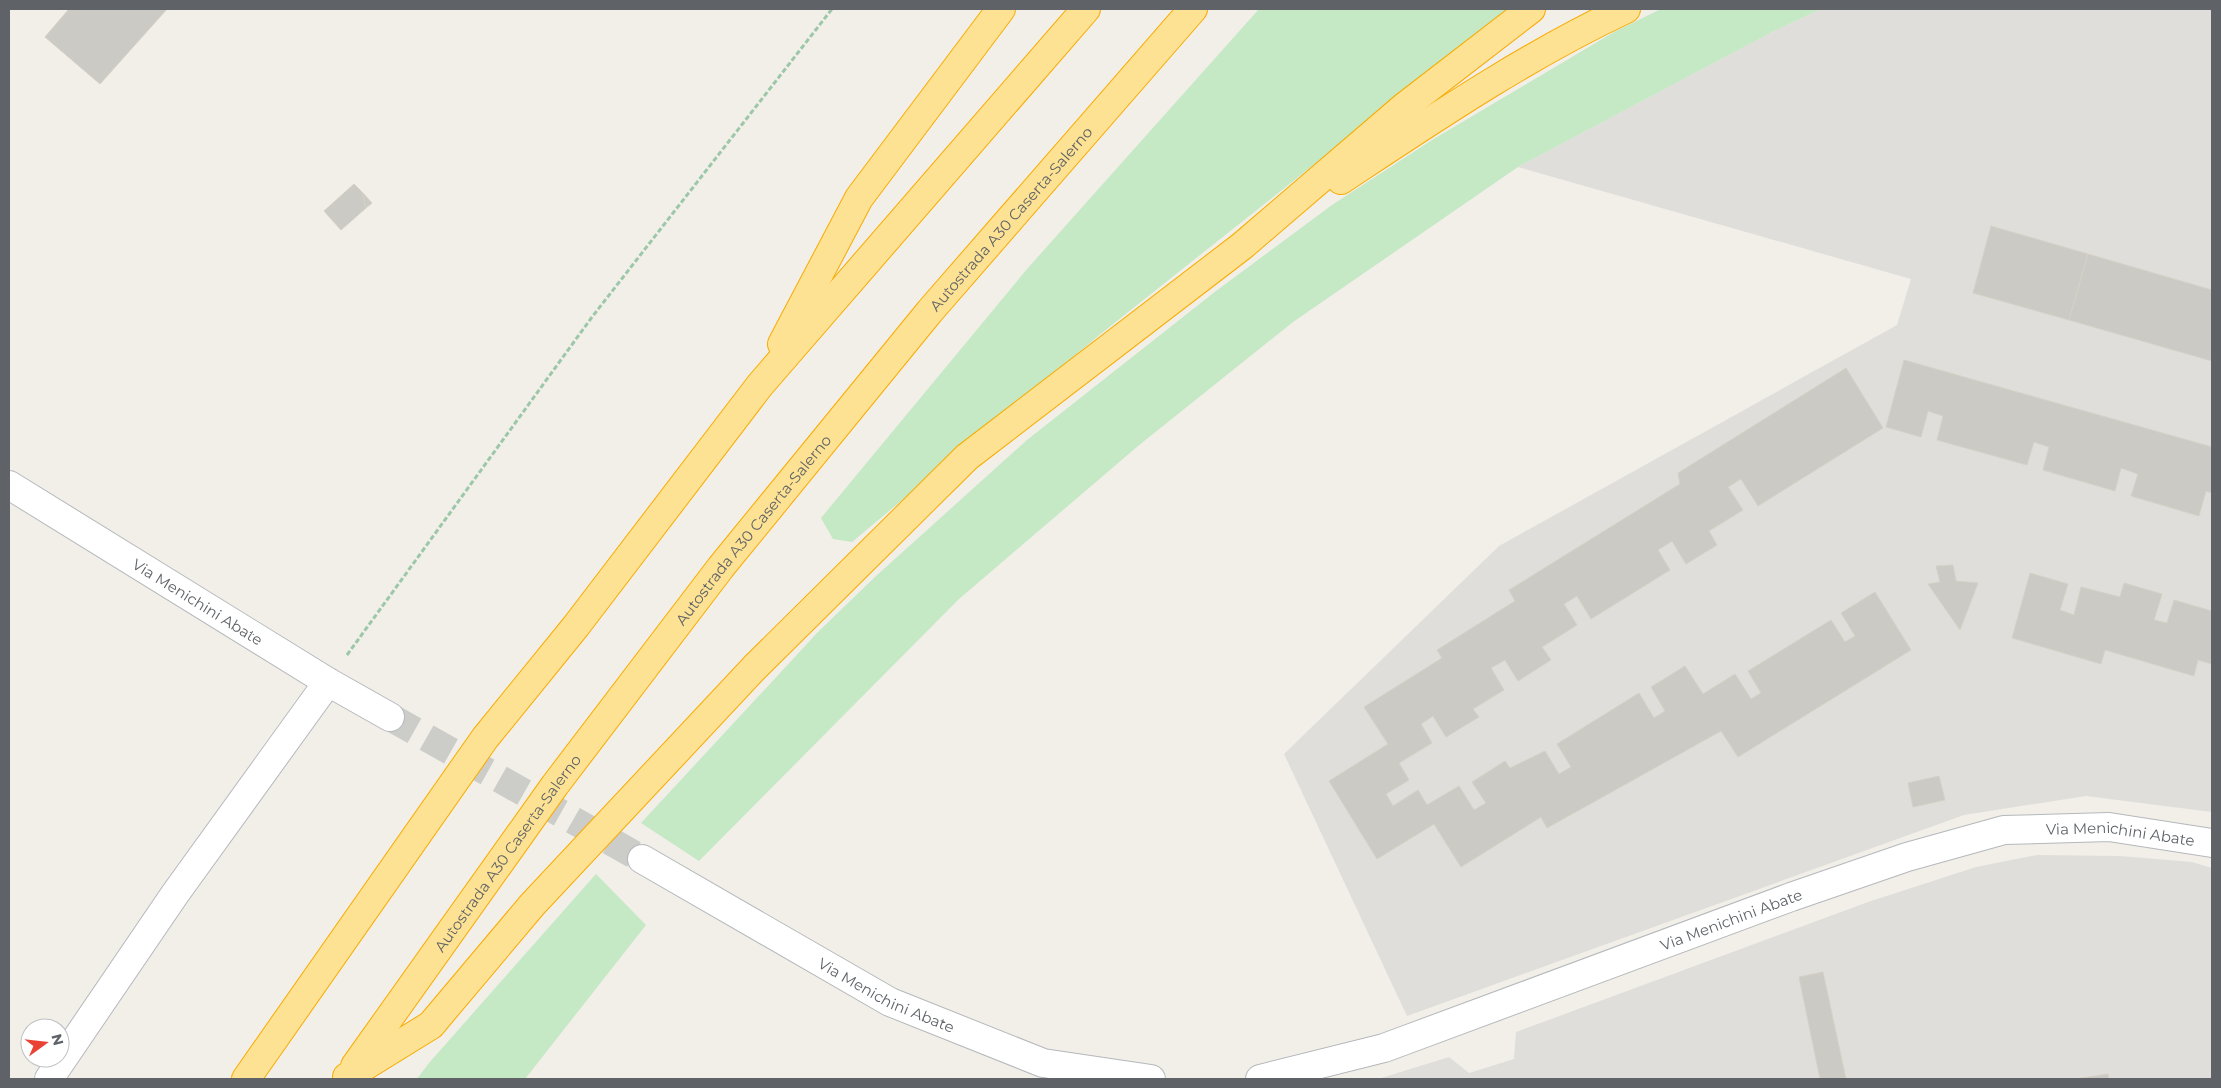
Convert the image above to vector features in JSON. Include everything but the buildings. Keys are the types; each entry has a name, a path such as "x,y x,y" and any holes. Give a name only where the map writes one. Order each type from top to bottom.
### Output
{"highway":[{"path":"760,385 860,198 1001,9"},
{"path":"246,1079 485,738 576,626 760,385 1086,9"},
{"name":"Autostrada A30 Caserta-Salerno","path":"346,1078 555,785 721,567 930,311 1193,9"},
{"path":"346,1078 430,1025 532,905 748,675 967,457 1242,246 1404,107 1531,9"},
{"path":"1242,246 1423,126 1584,29 1626,9"}],"street":[{"name":"Via Menichini Abate","path":"9,485 328,682 390,717"},
{"path":"49,1079 175,894 328,682"},
{"name":"Via Menichini Abate","path":"1260,1079 1384,1048 1791,897 1907,857 2004,830 2109,828 2212,842"},
{"name":"Via Menichini Abate","path":"642,860 890,1002 1042,1063 1151,1079"}],"path":[{"path":"328,682 592,317 832,9"}],"shaded area":[{"path":"1821,9 2212,9 2212,812 2086,796 1964,815 1407,1016 1284,754 1499,546 1897,325 1911,279 1518,167 1774,31"},
{"path":"2037,855 2120,856 2192,862 2212,868 2212,1079 1378,1079 1449,1057 1469,1073 1514,1059 1516,1032 1868,902 1976,867"}],"green space":[{"path":"1259,9 1510,9 1103,332 852,542 833,539 821,518 1027,269"},
{"path":"1661,9 1821,9 1774,31 1518,167 1293,322 1138,446 959,599 699,861 641,823 817,633 876,576 1027,440 1216,291 1332,205 1432,140 1614,32"},
{"path":"596,874 646,925 525,1079 417,1079 429,1063"}],"tunnel":[{"path":"390,717 642,859"}]}
